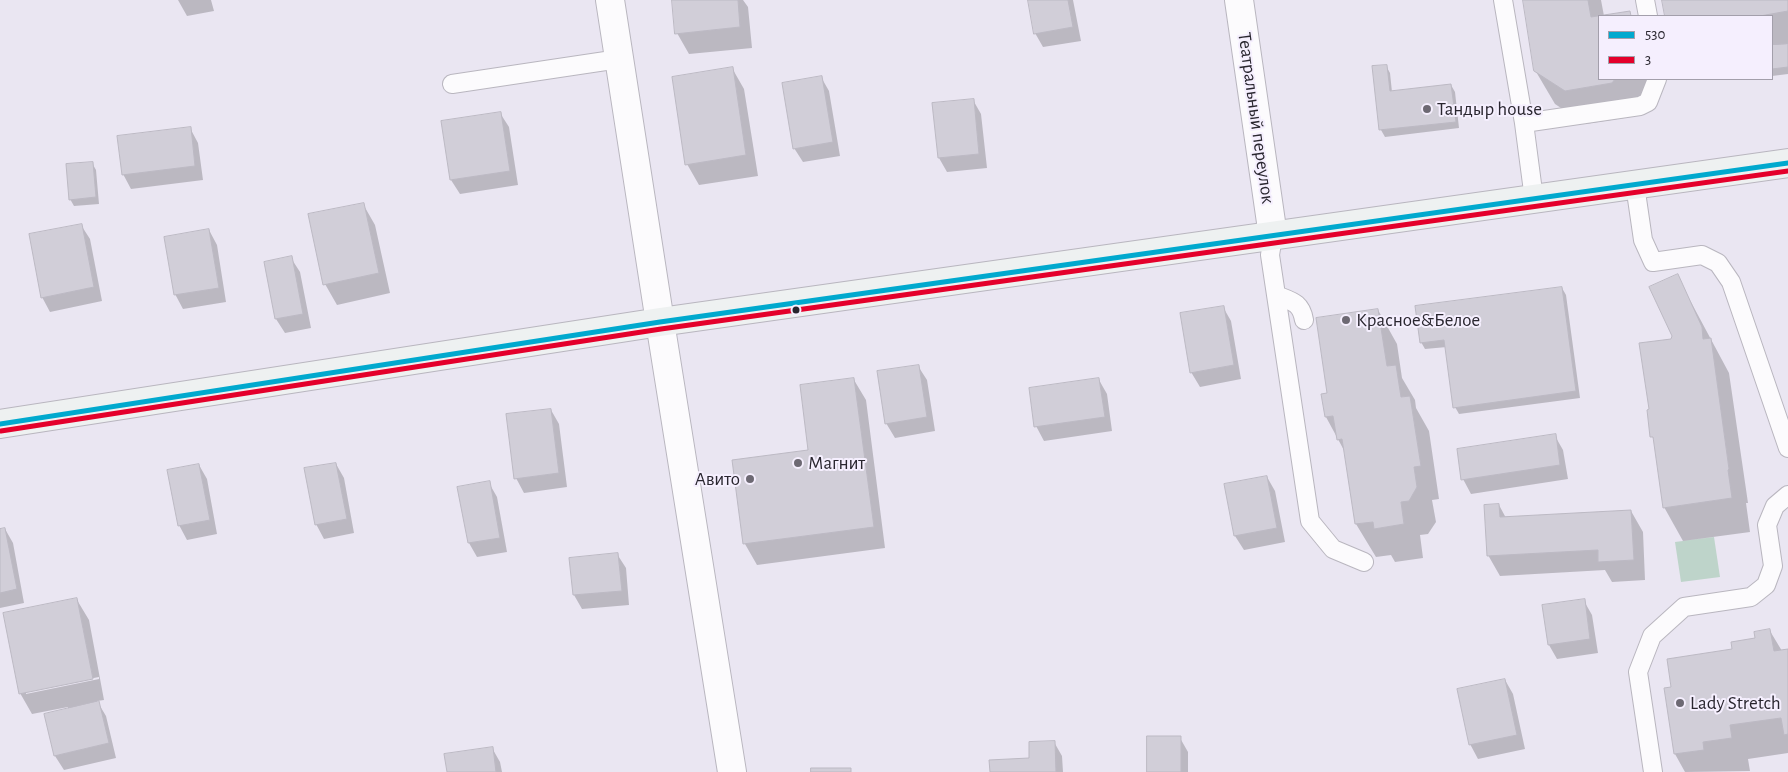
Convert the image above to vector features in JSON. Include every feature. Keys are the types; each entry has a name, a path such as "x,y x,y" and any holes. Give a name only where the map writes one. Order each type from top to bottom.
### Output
{"street":[{"path":"610,0 732,772"},
{"name":"Театральный переулок","path":"1239,0 1273,236"},
{"path":"0,424 660,322 1788,163"}],"lane":[{"path":"1503,0 1524,123 1534,199"},
{"path":"1645,0 1648,15"},
{"path":"452,84 619,59"},
{"path":"1524,123 1640,106 1648,102 1657,80"},
{"path":"1635,185 1643,240 1653,262 1702,255 1718,263 1731,282 1788,448"},
{"path":"1273,236 1270,255 1310,521 1332,549 1364,562"},
{"path":"1276,295 1296,303 1302,311 1304,320"},
{"path":"1654,772 1638,672 1652,636 1684,607 1751,597 1766,585 1773,566 1767,525 1775,506 1788,495"}],"green space":[{"path":"1714,537 1720,577 1681,582 1675,542"}],"building":[{"path":"672,0 738,0 740,27 675,34"},
{"path":"1028,0 1068,0 1073,27 1034,34"},
{"path":"1523,0 1588,0 1591,17 1598,16 1598,80 1614,80 1612,83 1565,91 1534,71"},
{"path":"1662,0 1788,0 1788,11 1766,15 1665,15"},
{"path":"1630,11 1631,15 1604,15"},
{"path":"1788,44 1788,67 1773,69 1773,45"},
{"path":"1387,65 1390,91 1451,84 1456,122 1379,130 1372,66"},
{"path":"733,67 746,155 685,165 672,77"},
{"path":"822,76 833,142 793,149 782,83"},
{"path":"974,99 979,154 938,158 932,103"},
{"path":"501,112 510,171 450,180 441,121"},
{"path":"191,127 195,166 122,175 117,136"},
{"path":"93,162 96,197 69,200 66,164"},
{"path":"364,203 379,273 323,285 308,214"},
{"path":"82,224 94,287 41,298 29,234"},
{"path":"209,229 219,288 174,295 164,237"},
{"path":"292,256 303,314 275,319 264,262"},
{"path":"1678,274 1702,327 1703,339 1711,338 1732,498 1663,508 1653,437 1650,437 1647,410 1649,409 1639,343 1671,339 1672,336 1649,287"},
{"path":"1562,287 1576,391 1453,408 1444,340 1420,343 1415,306"},
{"path":"1224,306 1234,365 1190,373 1180,313"},
{"path":"1378,309 1387,366 1396,365 1401,397 1410,396 1421,466 1414,467 1417,487 1409,501 1401,502 1404,524 1374,529 1373,522 1355,524 1342,439 1337,440 1333,416 1325,417 1321,394 1327,393 1316,318"},
{"path":"919,365 927,417 885,424 877,371"},
{"path":"854,378 874,527 743,544 732,460 808,450 800,385"},
{"path":"1099,378 1105,417 1034,427 1029,388"},
{"path":"551,409 559,473 514,479 506,414"},
{"path":"1556,434 1560,465 1461,480 1457,449"},
{"path":"336,463 347,519 315,525 304,468"},
{"path":"199,464 210,520 178,526 167,470"},
{"path":"1267,476 1277,528 1234,536 1224,484"},
{"path":"490,481 500,538 468,543 457,487"},
{"path":"1499,504 1500,517 1631,510 1634,560 1598,562 1598,550 1487,556 1484,505"},
{"path":"5,528 17,589 0,593 0,529"},
{"path":"618,553 622,591 573,595 569,558"},
{"path":"77,598 93,679 19,694 3,613"},
{"path":"1585,599 1590,639 1548,645 1542,605"},
{"path":"1770,629 1774,651 1788,649 1788,734 1784,735 1781,718 1730,725 1732,738 1703,742 1704,750 1674,754 1664,688 1671,687 1667,659 1732,649 1731,642 1755,638 1754,632"},
{"path":"1505,679 1517,735 1469,745 1457,689"},
{"path":"99,701 109,743 54,756 44,714"},
{"path":"1147,736 1181,736 1181,772 1147,772"},
{"path":"1055,741 1056,772 990,772 989,760 1029,758 1029,742"},
{"path":"493,747 496,772 447,772 444,754"},
{"path":"811,768 851,768 851,772 811,772"}],"transit line":[{"name":"530","path":"0,424 660,322 1788,163"},
{"name":"3","path":"1,431 661,329 1788,171"}],"place":[{"name":"Тандыр house","path":"1427,109"},
{"name":"Красное&Белое","path":"1346,320"},
{"name":"Магнит","path":"798,463"},
{"name":"Авито","path":"750,479"},
{"name":"Lady Stretch","path":"1680,703"}]}
